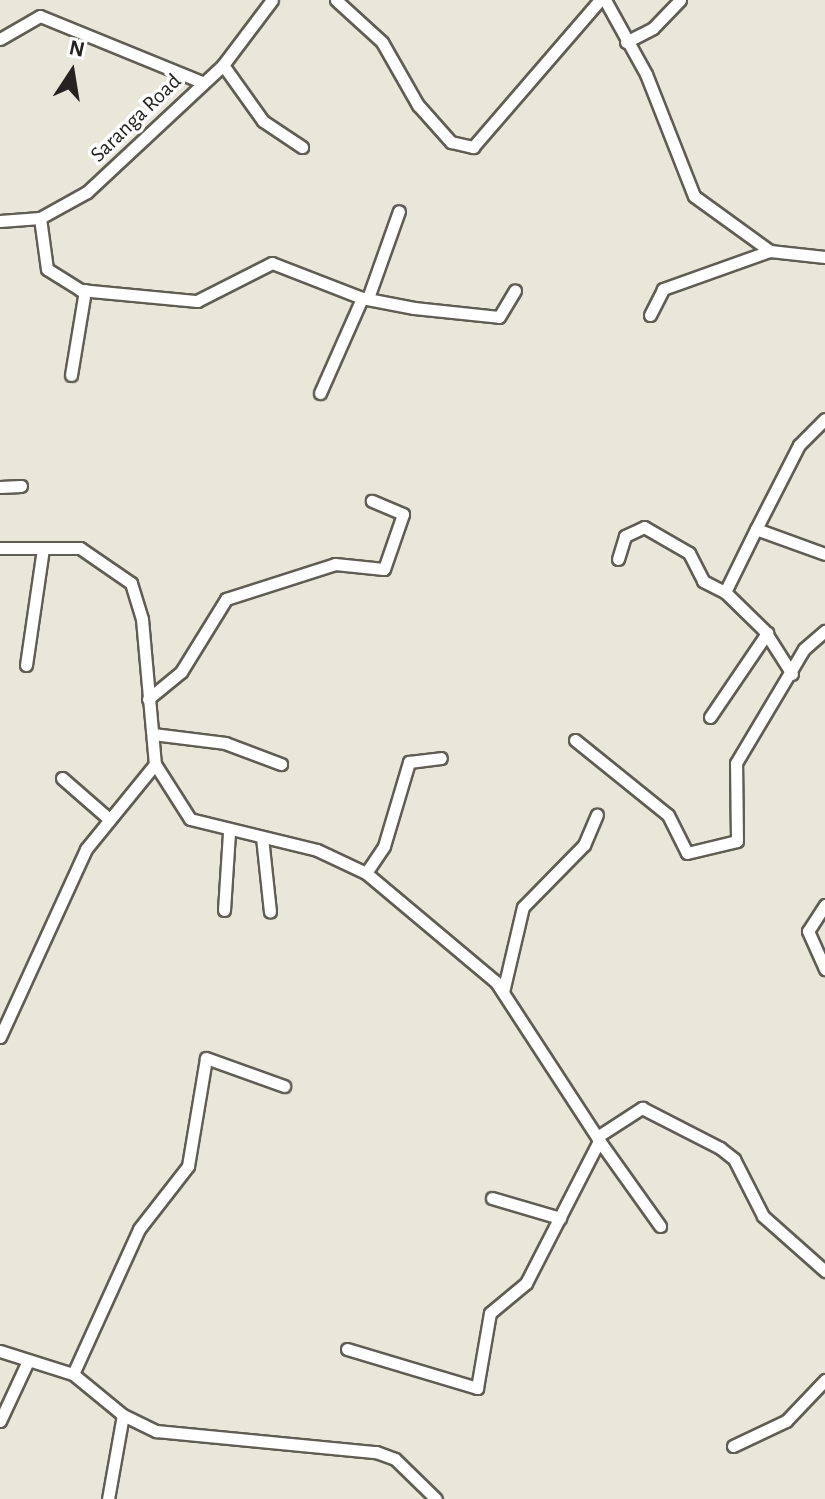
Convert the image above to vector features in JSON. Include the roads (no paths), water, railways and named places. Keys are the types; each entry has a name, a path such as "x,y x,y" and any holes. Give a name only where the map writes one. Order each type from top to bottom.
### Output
{"street":[{"name":"Saranga Road","path":"0,221 40,218 121,163 223,65 272,0"},
{"path":"336,0 382,42 418,105 451,142 473,147 603,0 664,114 687,187 770,251"},
{"path":"626,42 653,28 680,0"},
{"path":"0,39 40,16 202,82"},
{"path":"223,65 263,121 302,147"},
{"path":"320,393 365,298 399,211"},
{"path":"40,218 47,269 59,283 85,290 197,301 272,263 365,298 499,317 515,290"},
{"path":"650,315 663,289 770,251 825,257"},
{"path":"71,375 85,290"},
{"path":"725,592 799,445 825,419"},
{"path":"0,487 21,486"},
{"path":"148,699 181,672 226,599 335,564 384,569 395,553 403,514 372,501"},
{"path":"618,559 625,536 644,527 689,553 703,581 725,592 767,633 792,674"},
{"path":"756,529 825,554"},
{"path":"0,548 80,548 131,583 142,619 155,764 190,819 229,832 317,850 366,873 466,951 503,992 598,1139 660,1226"},
{"path":"26,665 43,549"},
{"path":"575,740 668,815 687,853 733,843 739,831 734,769 809,642 825,631"},
{"path":"710,717 767,633"},
{"path":"153,734 225,743 281,764"},
{"path":"366,873 384,846 409,762 441,758"},
{"path":"0,1037 79,861 155,764"},
{"path":"62,778 109,819"},
{"path":"503,992 523,907 584,845 597,815"},
{"path":"224,910 229,832"},
{"path":"262,837 270,912"},
{"path":"825,905 808,931 825,969"},
{"path":"73,1374 139,1229 188,1166 206,1058 284,1086"},
{"path":"347,1349 473,1391 490,1313 526,1283 598,1139 642,1108 720,1148 734,1159 763,1216 825,1271"},
{"path":"492,1198 560,1218"},
{"path":"0,1351 73,1374 123,1415 177,1436 376,1452 395,1459 436,1499"},
{"path":"0,1421 28,1361"},
{"path":"733,1446 786,1421 825,1380"},
{"path":"108,1499 123,1415"}]}
